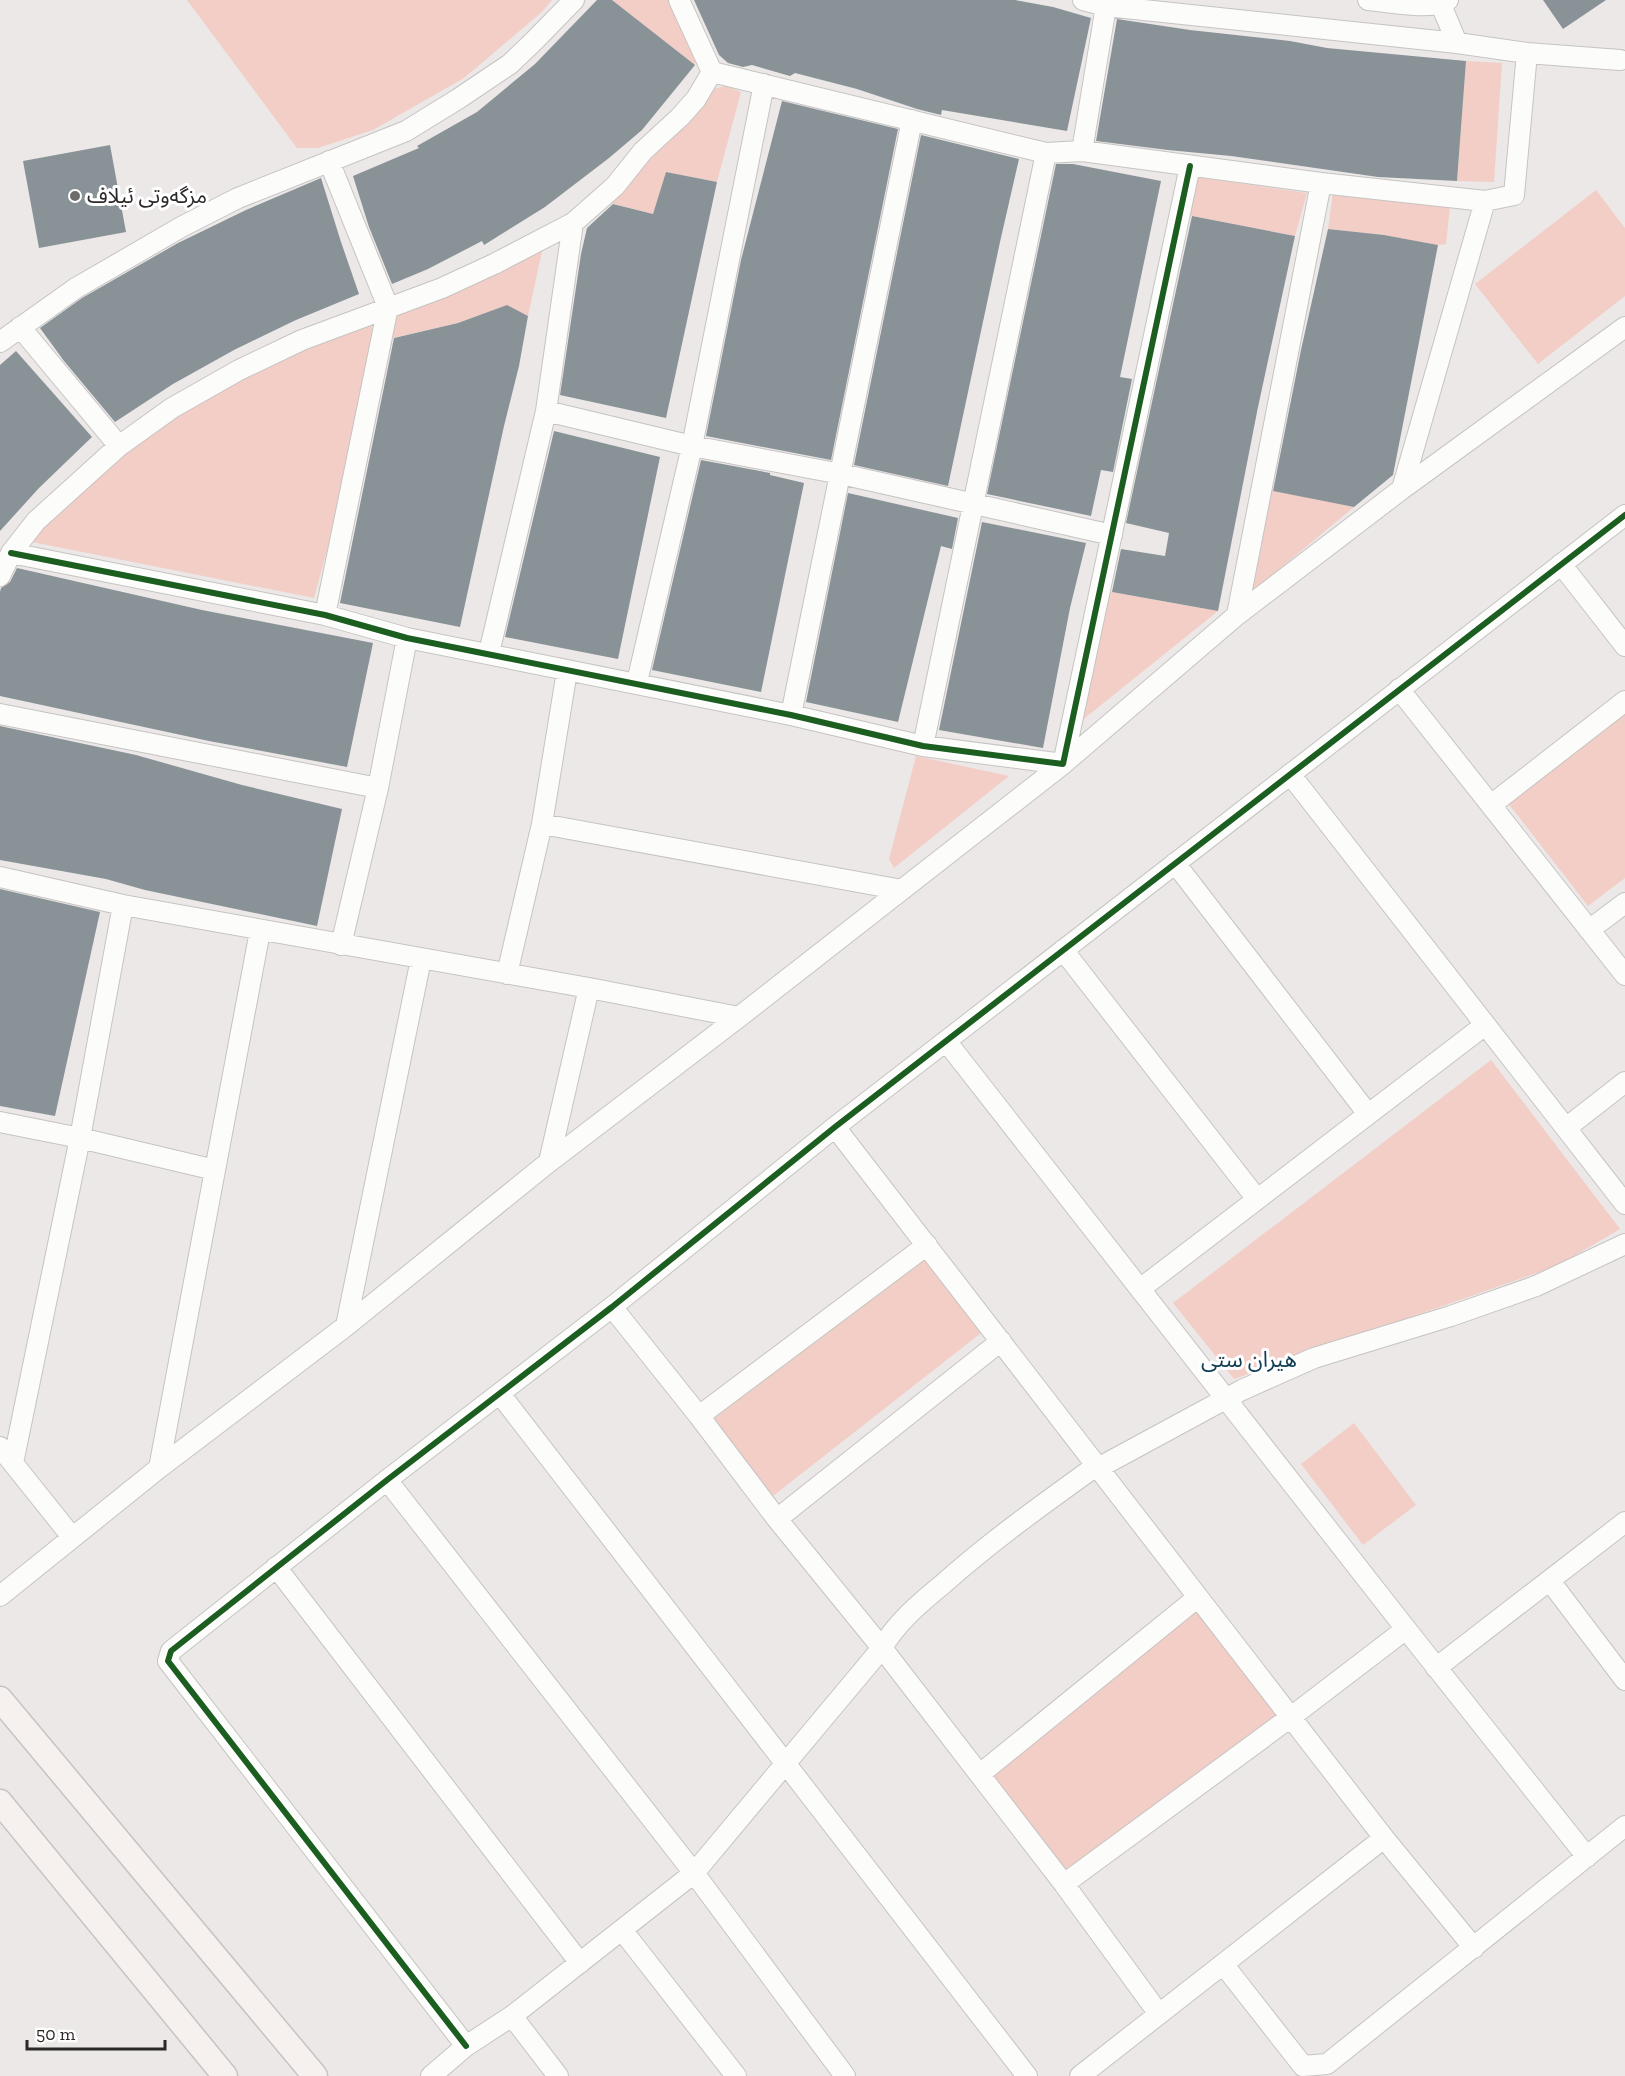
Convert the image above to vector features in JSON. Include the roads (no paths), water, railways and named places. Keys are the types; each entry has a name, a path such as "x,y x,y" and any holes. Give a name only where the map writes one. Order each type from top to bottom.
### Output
{"main road":[{"path":"0,1699 315,2076"},
{"path":"0,1802 225,2076"}],"street":[{"path":"0,342 85,283 183,226 238,198 406,131 510,64 574,0"},
{"path":"679,0 712,72"},
{"path":"1083,0 1106,6 1457,43 1527,53 1620,60"},
{"path":"1368,0 1406,5 1443,1 1457,43"},
{"path":"1083,151 1106,6"},
{"path":"712,72 1047,153 1083,151 1321,183 1485,201 1514,195 1527,53"},
{"path":"0,576 11,553 36,521 119,446 172,408 239,369 302,340 442,288 573,223 615,186 643,151 685,111 696,99 712,72"},
{"path":"637,682 692,446 764,84"},
{"path":"791,715 912,120"},
{"path":"923,746 1047,153"},
{"path":"326,615 388,307 329,161"},
{"path":"1063,764 1190,166"},
{"path":"1237,615 1321,183"},
{"path":"1402,489 1485,201"},
{"path":"489,653 546,411 573,223"},
{"path":"20,327 119,446"},
{"path":"0,1596 159,1468 346,1326 549,1162 1063,764 1237,615 1402,489 1625,327"},
{"path":"546,411 692,446 841,474 1112,535"},
{"path":"466,2046 168,1661 171,1651 387,1480 612,1307 835,1126 1625,515"},
{"path":"11,553 326,615 407,638 489,653 567,671 637,682 923,746 1063,764"},
{"path":"1561,564 1625,646"},
{"path":"341,945 378,788 407,638"},
{"path":"507,974 542,824 567,671"},
{"path":"1400,689 1625,975"},
{"path":"1491,805 1625,701"},
{"path":"0,714 378,788"},
{"path":"1290,774 1625,1204"},
{"path":"542,824 902,890"},
{"path":"1175,863 1368,1114"},
{"path":"0,877 123,905 260,931 589,988 739,1017"},
{"path":"1589,930 1625,903"},
{"path":"13,1463 80,1138 123,905"},
{"path":"159,1468 260,931"},
{"path":"1063,950 1257,1199"},
{"path":"346,1326 421,959"},
{"path":"549,1162 589,988"},
{"path":"1140,1289 1485,1025"},
{"path":"946,1041 1436,1668 1587,1857"},
{"path":"1566,1128 1625,1082"},
{"path":"0,1122 80,1138 215,1170"},
{"path":"835,1126 1384,1838 1474,1948"},
{"path":"431,2076 466,2046 512,2016 694,1873 882,1648 888,1637 926,1598 1010,1528 1089,1471 1225,1399 1314,1358 1451,1316 1536,1286 1625,1244"},
{"path":"699,1416 927,1245"},
{"path":"612,1307 980,1774 1159,2014"},
{"path":"777,1519 1001,1341"},
{"path":"500,1394 1027,2076"},
{"path":"0,1447 72,1537"},
{"path":"387,1480 694,1873 845,2076"},
{"path":"1436,1668 1625,1522"},
{"path":"276,1567 580,1963"},
{"path":"1550,1581 1625,1680"},
{"path":"980,1774 1198,1597"},
{"path":"1064,1884 1291,1717 1406,1629"},
{"path":"1223,1964 1303,2066 1327,2064 1625,1826"},
{"path":"1080,2076 1384,1838"},
{"path":"622,1930 736,2076"},
{"path":"512,2016 558,2076"}],"place":[{"name":"مزگەوتی ئیلاف","path":"75,196"}],"district":[{"name":"هیران ستی","path":"1249,1359"}]}
